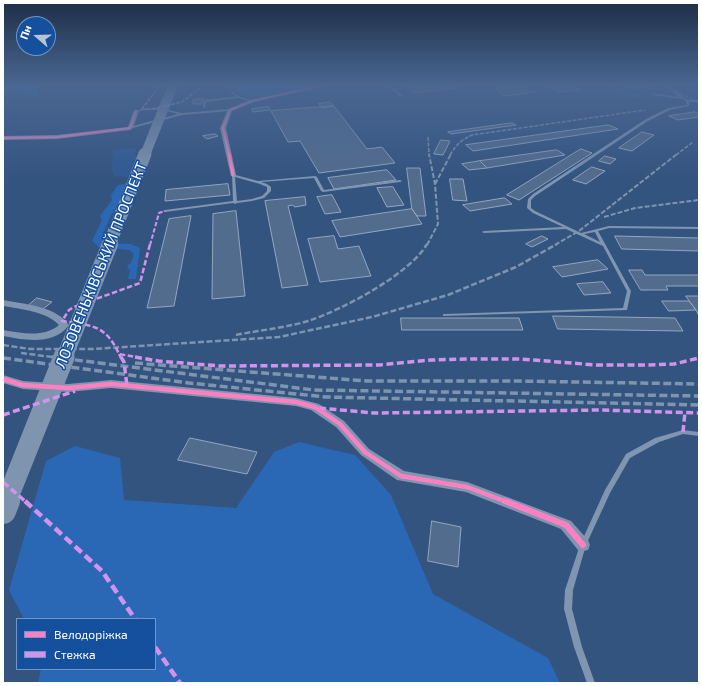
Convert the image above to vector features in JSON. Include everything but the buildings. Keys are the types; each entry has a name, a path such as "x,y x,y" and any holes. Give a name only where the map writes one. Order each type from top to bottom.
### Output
{"highway":[{"name":"ЛОЗОВЕНЬКІВСЬКИЙ ПРОСПЕКТ","path":"3,511 159,117"}],"street":[{"path":"3,138 62,136 130,128 134,117"},
{"path":"227,117 223,128 233,175"},
{"path":"3,303 53,315 62,321 64,325 61,329 46,335 21,337 3,333"},
{"path":"3,379 23,385 68,388 111,384 296,402 315,407 340,424 365,452 401,476 467,487 566,525 583,545"}],"lane":[{"path":"130,128 171,117"},
{"path":"604,245 529,208 529,200 534,195 653,117"},
{"path":"165,211 252,200 263,197 269,191 269,187 264,184 233,175 235,202"},
{"path":"254,182 315,177 323,191 400,181"},
{"path":"580,234 609,227 699,228"},
{"path":"484,232 567,228"},
{"path":"445,315 625,309 630,291 596,230"},
{"path":"591,683 578,647 568,609 569,590 583,545 607,492 628,456 657,440 684,432 699,434"}],"shaded area":[{"path":"128,148 135,149 136,151 133,153 141,160 142,176 114,176 111,165 114,155 112,152"},
{"path":"124,184 126,186 101,239 104,243 131,244 140,248 136,279 128,279 130,271 127,266 131,263 134,254 130,250 99,247 92,241 102,220 100,216 112,200 111,195 118,185"},
{"path":"299,442 355,455 391,495 433,594 548,658 560,683 38,683 41,670 156,670 156,618 23,618 9,590 46,461 75,446 120,458 124,500 236,508 274,452"}],"railway":[{"path":"450,155 459,143 472,135 596,117"},
{"path":"428,137 429,155"},
{"path":"676,155 693,142"},
{"path":"429,154 435,184"},
{"path":"435,184 451,154"},
{"path":"555,245 579,231 677,154"},
{"path":"427,245 438,224 435,184"},
{"path":"604,217 635,208 699,200"},
{"path":"236,335 308,321 339,309 391,279 406,267 427,244"},
{"path":"3,345 30,349 93,349 279,337 372,317 448,295 516,267 557,244"},
{"path":"21,353 60,358"},
{"path":"52,357 314,390 699,396"},
{"path":"3,358 189,383 326,397 699,405"},
{"path":"135,363 367,381 516,381 699,384"}],"marked path":[{"path":"165,211 159,213 156,219 140,283 81,303 69,310 62,321 81,323 97,327 104,331 115,344 119,354 158,361 220,366 379,365 431,360 469,359 521,359 596,365 648,365 674,364 699,358"},
{"path":"119,354 124,362 127,386"},
{"path":"3,415 75,391"},
{"path":"319,408 374,413 600,410 699,413"},
{"path":"683,432 685,412"},
{"path":"3,482 102,571 134,618"},
{"path":"156,648 180,683"}],"cycle path":[{"path":"3,138 57,137 130,128 134,117"},
{"path":"227,117 223,128 233,175"},
{"path":"3,379 23,385 68,388 111,384 296,402 315,407 340,424 365,452 401,476 467,487 566,525 583,545"}]}
